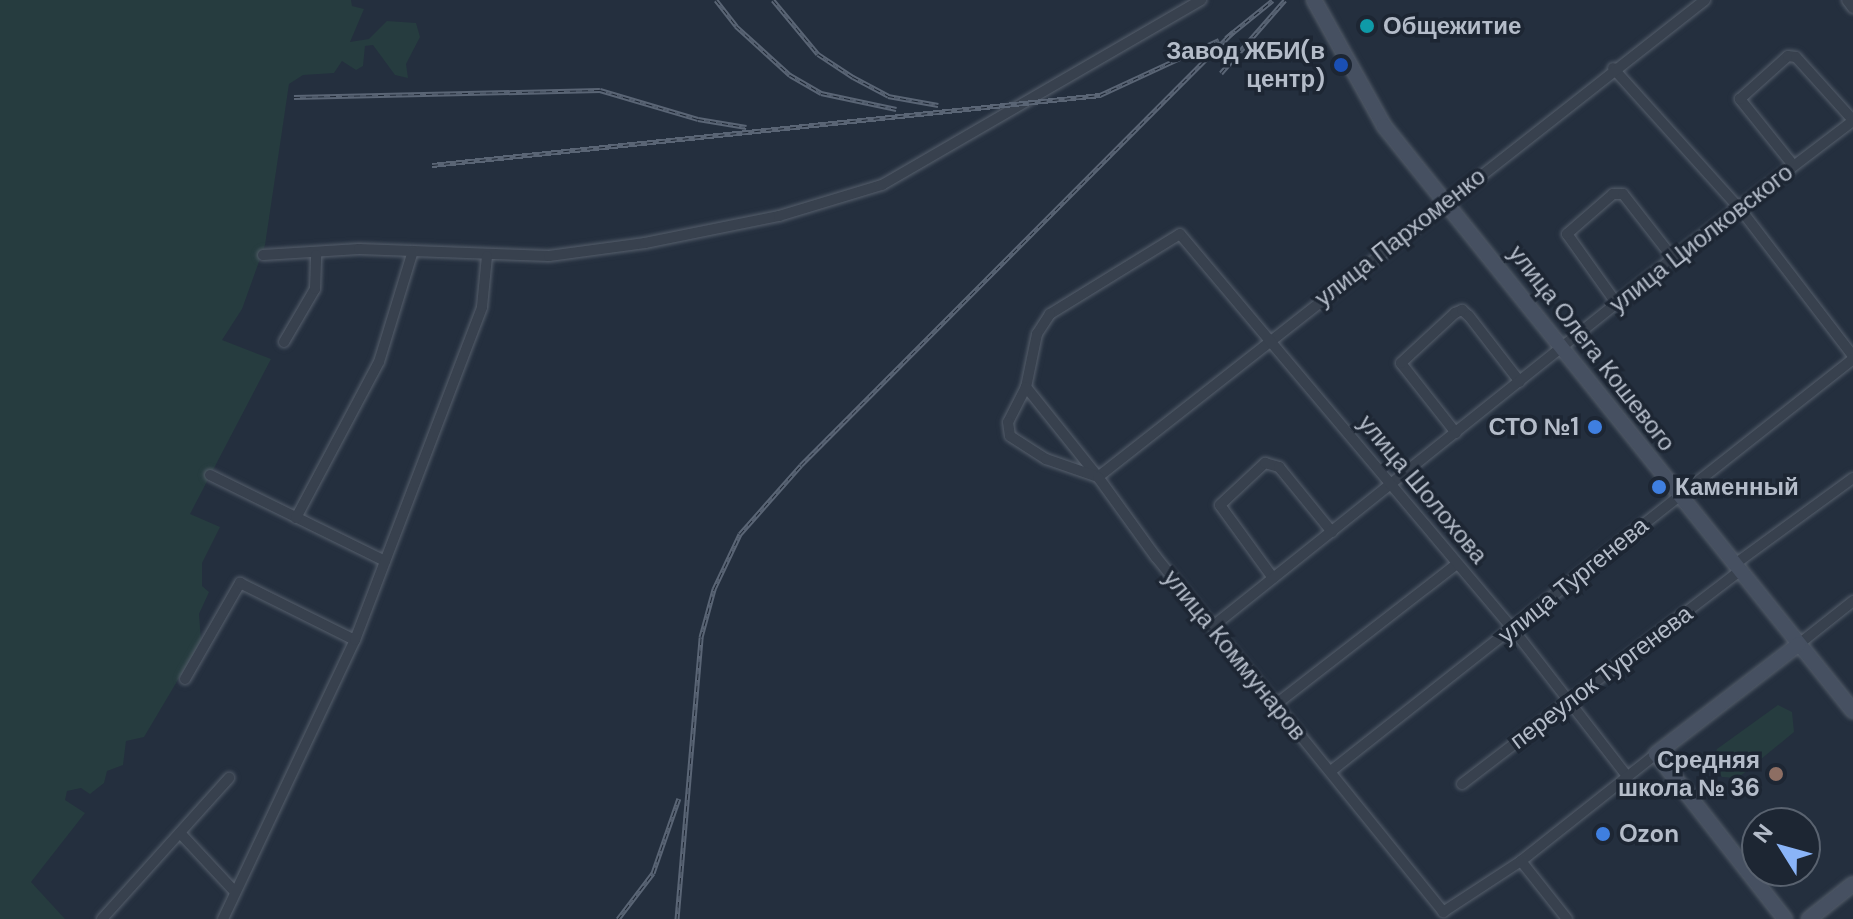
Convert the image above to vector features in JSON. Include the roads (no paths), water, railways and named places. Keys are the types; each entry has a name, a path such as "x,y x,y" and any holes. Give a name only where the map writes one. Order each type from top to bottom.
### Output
{"street":[{"path":"263,255 413,251 549,256 714,231 882,185 1201,0"},
{"name":"улица Олега Кошевого","path":"1314,0 1367,102 1853,711"},
{"name":"улица Пархоменко","path":"1098,477 1613,68 1705,0"},
{"path":"1847,0 1853,8"},
{"path":"1793,165 1740,99 1788,56 1796,57 1853,120"},
{"path":"1613,68 1741,210 1853,358"},
{"name":"улица Циолковского","path":"1212,627 1673,258 1741,210 1793,165 1853,120"},
{"path":"1617,304 1567,234 1613,194 1623,194 1673,258"},
{"name":"улица Шолохова","path":"1026,387 1037,334 1050,314 1180,234 1512,628 1627,776"},
{"path":"296,518 379,362 413,251"},
{"path":"284,342 315,289 316,255"},
{"path":"223,919 355,640 482,307 487,256"},
{"path":"1456,433 1401,363 1455,313 1462,310 1469,316 1520,382"},
{"name":"улица Тургенева","path":"1331,771 1853,358"},
{"path":"1026,387 1008,422 1010,436 1046,459 1098,477"},
{"name":"улица Коммунаров","path":"1026,387 1212,627 1443,912 1451,911 1521,861"},
{"path":"1273,578 1220,505 1265,463 1279,467 1332,532"},
{"path":"210,475 385,561"},
{"name":"переулок Тургенева","path":"1462,784 1853,478"},
{"path":"1275,705 1457,564"},
{"path":"185,679 240,583 355,640"},
{"path":"1567,919 1521,861 1853,601"},
{"path":"1656,754 1785,919"},
{"path":"102,919 229,778"},
{"path":"181,834 235,892"},
{"path":"1809,919 1853,884"}],"railway":[{"path":"716,0 736,26 790,75 821,93 896,109"},
{"path":"773,0 818,54 853,77 888,96 938,105"},
{"path":"1226,38 1273,0"},
{"path":"1221,73 1285,0"},
{"path":"677,919 701,637 714,589 740,534 801,465 1233,32"},
{"path":"432,165 1100,95 1219,40"},
{"path":"294,97 600,90 698,119 746,127"},
{"path":"618,919 653,873 679,798"}],"place":[{"name":"Общежитие","path":"1367,26"},
{"name":"Завод ЖБИ(в центр)","path":"1341,65"},
{"name":"СТО №1","path":"1595,427"},
{"name":"Каменный","path":"1659,487"},
{"name":"Средняя школа № 36","path":"1776,774"},
{"name":"Ozon","path":"1603,834"}]}
